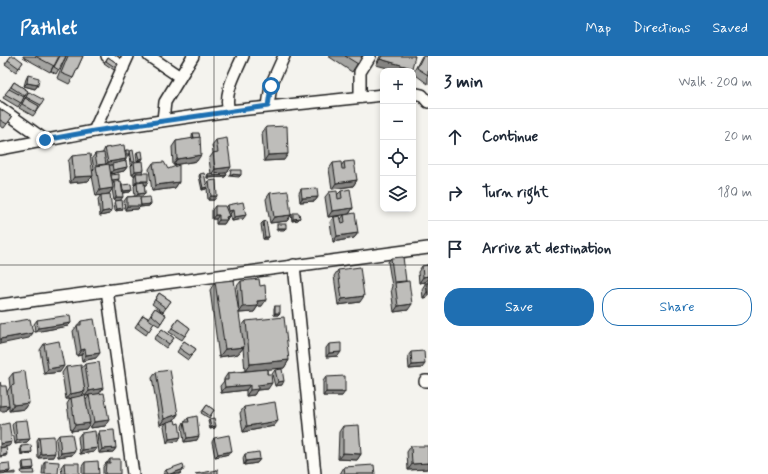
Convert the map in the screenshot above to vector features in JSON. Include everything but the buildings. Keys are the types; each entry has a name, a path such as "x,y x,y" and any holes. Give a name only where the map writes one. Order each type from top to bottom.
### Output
{"street":[{"path":"107,56 123,68"},
{"path":"94,131 128,56"},
{"path":"149,56 180,77"},
{"path":"163,120 165,102 193,56"},
{"path":"229,111 226,102 228,93 243,56"},
{"path":"268,106 271,86 284,56"},
{"path":"360,97 360,72 370,56"},
{"path":"416,94 422,95 428,102"},
{"path":"0,149 94,131 163,120 268,106 380,95"},
{"path":"0,108 45,140"},
{"path":"0,305 428,248"},
{"path":"294,265 315,474"},
{"path":"108,290 133,474"}],"route":[{"path":"45,140 94,131 268,106 271,86"}]}
